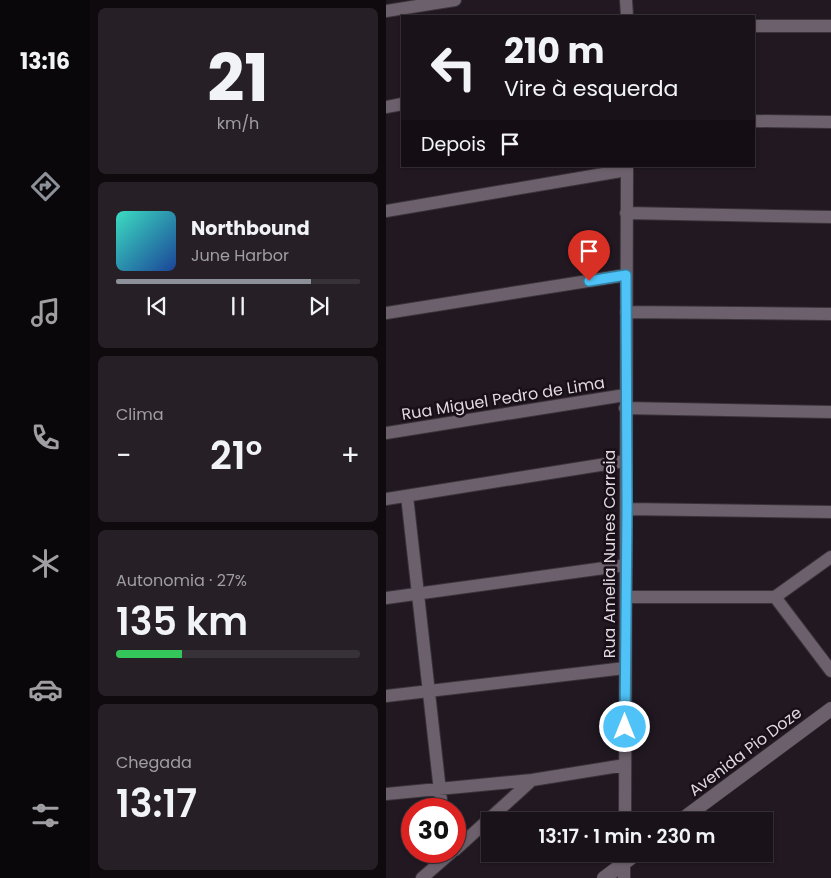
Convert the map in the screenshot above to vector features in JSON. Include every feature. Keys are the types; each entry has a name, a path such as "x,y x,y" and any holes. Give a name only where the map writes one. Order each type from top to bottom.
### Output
{"street":[{"path":"386,11 455,0"},
{"path":"626,0 626,15"},
{"path":"755,26 831,26"},
{"path":"386,106 401,104"},
{"path":"755,121 831,122"},
{"path":"386,211 627,168"},
{"name":"Rua Amelia Nunes Correia","path":"625,812 627,168"},
{"path":"626,213 831,217"},
{"path":"386,313 626,275"},
{"path":"626,312 831,314"},
{"name":"Rua Miguel Pedro de Lima","path":"386,433 625,395"},
{"path":"625,408 831,412"},
{"path":"386,499 625,461"},
{"path":"407,496 441,798"},
{"path":"627,509 831,512"},
{"path":"626,597 775,597 831,556"},
{"path":"386,598 626,565"},
{"path":"775,597 831,672"},
{"path":"386,696 625,668"},
{"name":"Avenida Pio Doze","path":"692,812 831,709"},
{"path":"386,794 532,780 625,765"},
{"path":"466,839 532,780"},
{"path":"604,878 620,862"},
{"path":"624,862 624,878"},
{"path":"422,878 439,863"}],"route":[{"path":"589,281 626,275 625,461 627,509 625,727"}]}
